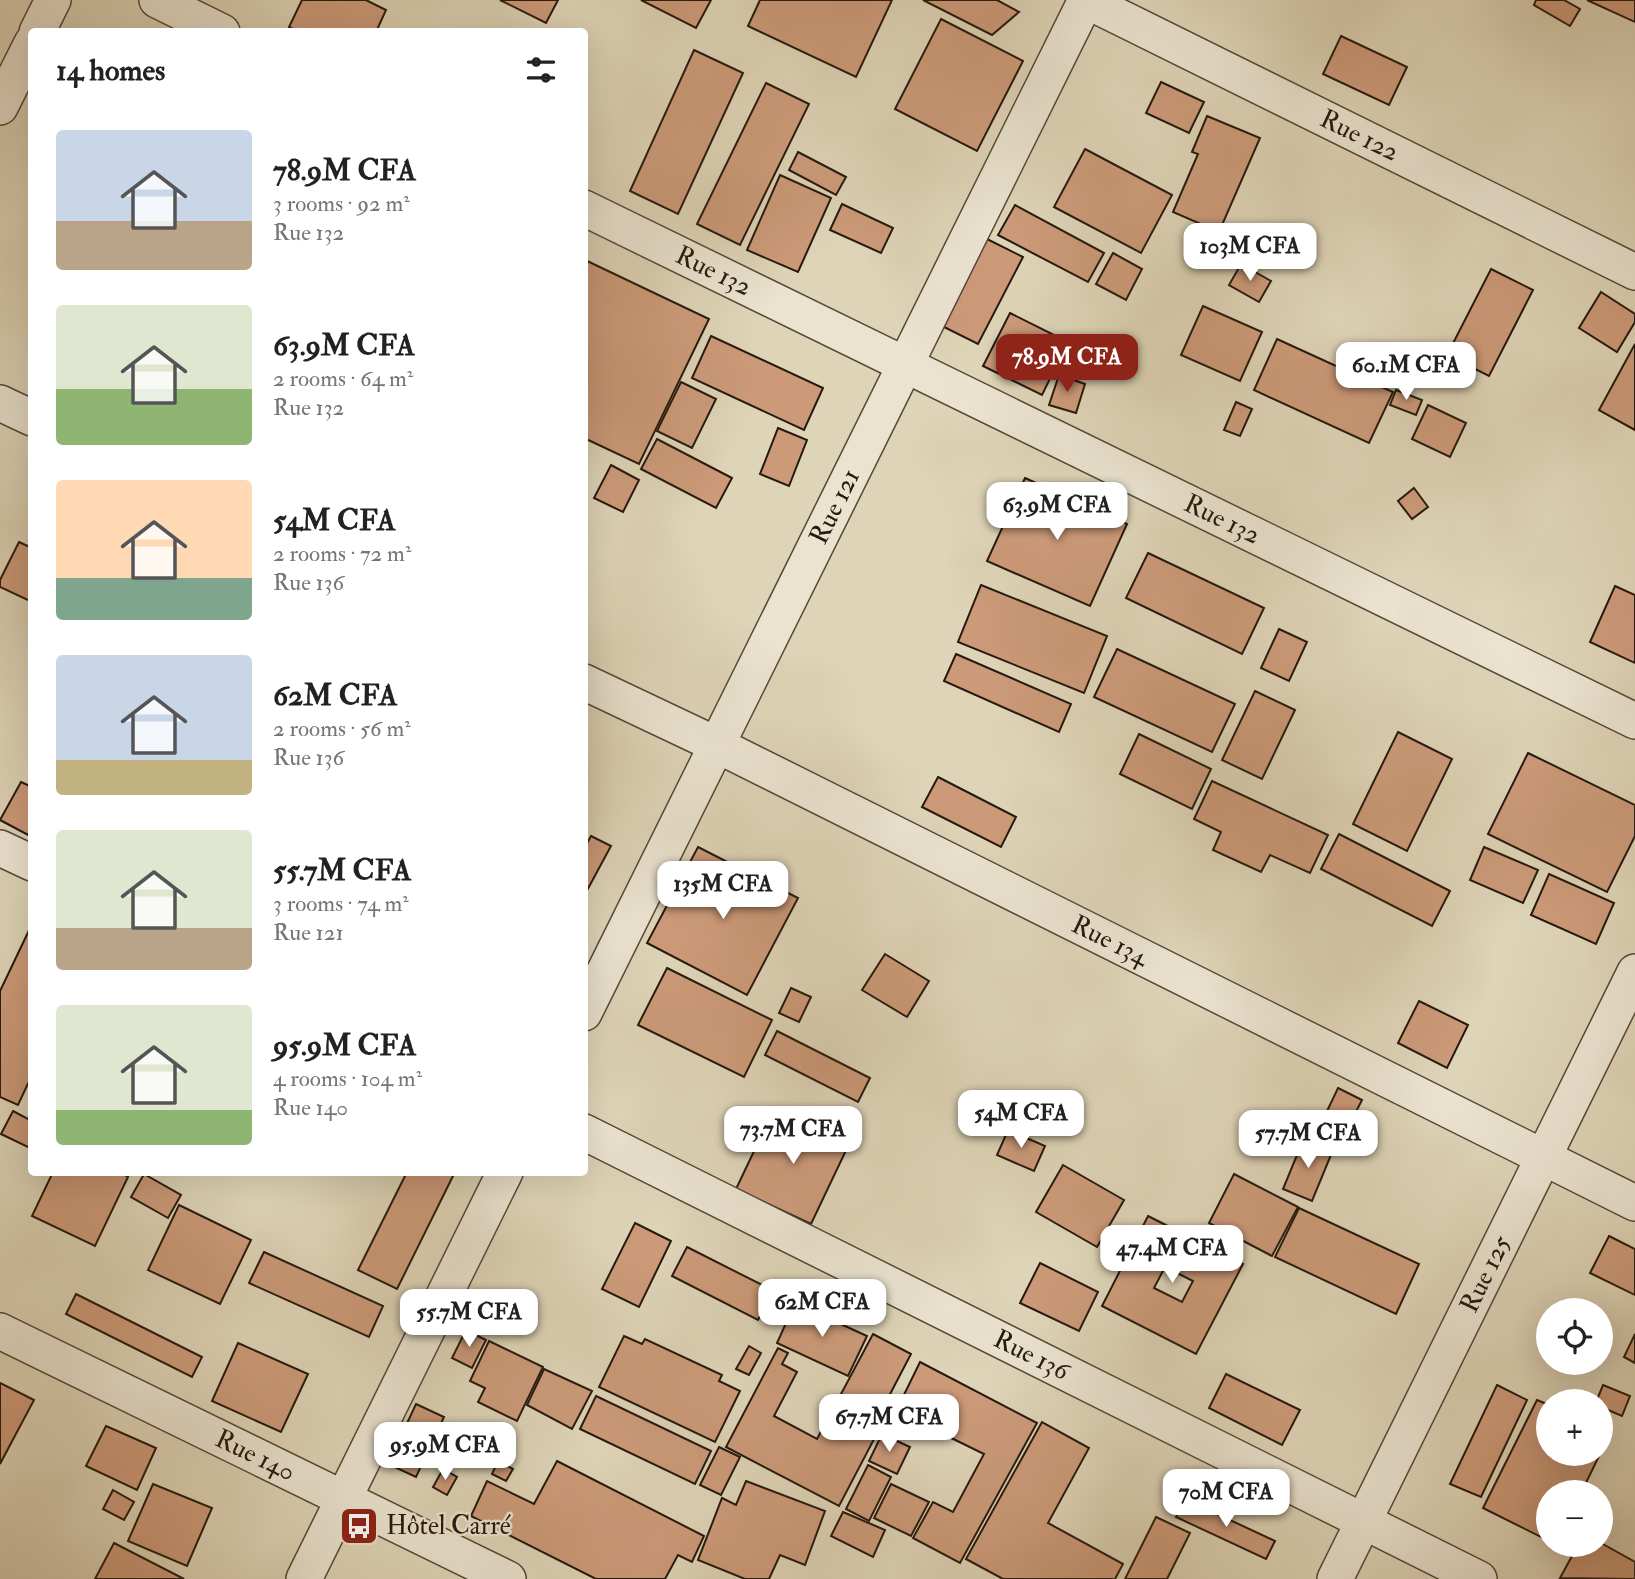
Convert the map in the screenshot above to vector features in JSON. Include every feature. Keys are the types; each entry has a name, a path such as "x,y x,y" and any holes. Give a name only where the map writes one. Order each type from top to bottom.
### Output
{"street":[{"path":"39,28 53,0"},
{"path":"158,0 214,28"},
{"name":"Rue 122","path":"1086,0 1635,272"},
{"name":"Rue 121","path":"588,1005 1086,0"},
{"path":"0,107 28,51"},
{"name":"Rue 132","path":"588,210 1635,721"},
{"path":"0,403 28,416"},
{"name":"Rue 134","path":"588,684 717,745 1635,1203"},
{"path":"0,848 28,861"},
{"name":"Rue 125","path":"1335,1579 1635,972"},
{"name":"Rue 136","path":"588,1134 1479,1579"},
{"path":"304,1579 503,1176"},
{"name":"Rue 140","path":"0,1331 508,1579"}],"building":[{"path":"302,0 366,0 386,10 378,28 289,27"},
{"path":"500,0 558,0 546,23"},
{"path":"641,0 711,0 696,28"},
{"path":"760,0 892,0 856,77 748,26"},
{"path":"923,0 997,0 1019,12 992,35"},
{"path":"1536,0 1564,0 1580,9 1570,26 1534,5"},
{"path":"1587,0 1635,0 1635,22"},
{"path":"941,19 1023,61 977,151 895,109"},
{"path":"1341,36 1407,67 1389,105 1323,74"},
{"path":"694,50 743,73 678,214 630,191"},
{"path":"1161,82 1204,102 1189,133 1146,113"},
{"path":"766,83 809,104 740,245 697,224"},
{"path":"1207,116 1260,138 1219,232 1173,212 1198,154 1192,152"},
{"path":"1085,149 1172,195 1141,253 1054,207"},
{"path":"798,152 846,177 836,195 789,170"},
{"path":"780,175 831,198 798,272 747,250"},
{"path":"842,204 893,228 881,253 830,230"},
{"path":"1015,205 1104,253 1088,282 998,235"},
{"path":"985,238 1023,257 978,344 940,325"},
{"path":"1113,253 1142,269 1126,300 1096,284"},
{"path":"588,261 709,319 639,464 588,440"},
{"path":"1241,264 1271,281 1259,302 1229,285"},
{"path":"1491,269 1533,290 1489,376 1447,355"},
{"path":"1601,292 1635,314 1635,322 1617,352 1579,328"},
{"path":"1203,306 1262,332 1240,381 1181,355"},
{"path":"1010,313 1068,342 1042,395 983,366"},
{"path":"711,336 823,388 804,430 692,378"},
{"path":"1277,339 1393,392 1369,443 1254,390"},
{"path":"1635,344 1635,430 1599,410"},
{"path":"1059,375 1085,384 1076,413 1049,405"},
{"path":"681,382 716,399 692,448 657,431"},
{"path":"1396,390 1422,400 1416,415 1390,405"},
{"path":"1236,402 1252,409 1240,436 1224,430"},
{"path":"1428,405 1466,423 1450,457 1412,439"},
{"path":"778,428 807,440 789,486 760,474"},
{"path":"657,439 732,478 716,508 641,469"},
{"path":"611,465 639,480 623,512 594,498"},
{"path":"1025,478 1127,524 1090,606 987,561"},
{"path":"1414,488 1428,507 1412,519 1398,501"},
{"path":"19,542 28,546 28,600 0,587 0,580"},
{"path":"1148,553 1264,608 1242,654 1126,598"},
{"path":"981,585 1107,636 1084,693 958,642"},
{"path":"1615,586 1635,595 1635,663 1590,642"},
{"path":"1279,629 1307,642 1289,681 1261,668"},
{"path":"1117,649 1235,704 1212,752 1094,697"},
{"path":"956,654 1071,704 1059,732 944,681"},
{"path":"1255,691 1295,710 1262,779 1222,760"},
{"path":"1398,732 1452,759 1407,851 1353,824"},
{"path":"1139,734 1211,769 1192,809 1120,774"},
{"path":"1528,753 1635,805 1635,836 1607,892 1488,834"},
{"path":"938,777 1016,817 1001,847 922,807"},
{"path":"1212,781 1328,835 1310,873 1270,855 1261,872 1213,850 1221,832 1194,819"},
{"path":"21,782 28,785 28,835 0,820"},
{"path":"1339,834 1450,891 1432,926 1321,869"},
{"path":"591,836 611,846 588,889 588,842"},
{"path":"698,847 798,898 747,995 647,943"},
{"path":"1484,847 1538,870 1523,903 1470,880"},
{"path":"1549,874 1614,903 1596,944 1531,915"},
{"path":"28,932 28,1084 18,1105 0,1097 0,991"},
{"path":"885,954 929,981 907,1017 862,990"},
{"path":"667,968 772,1020 744,1077 638,1025"},
{"path":"791,988 811,997 799,1022 779,1013"},
{"path":"1419,1001 1468,1025 1447,1068 1398,1043"},
{"path":"777,1031 870,1078 858,1102 765,1055"},
{"path":"1338,1088 1362,1100 1340,1143 1317,1132"},
{"path":"775,1107 850,1142 811,1224 736,1189"},
{"path":"13,1111 28,1119 28,1147 1,1134"},
{"path":"1008,1130 1045,1146 1034,1171 997,1155"},
{"path":"1304,1138 1333,1150 1312,1201 1283,1189"},
{"path":"1063,1165 1124,1200 1097,1247 1036,1212"},
{"path":"1234,1174 1298,1207 1272,1256 1209,1223"},
{"path":"51,1176 128,1177 95,1246 32,1216"},
{"path":"143,1176 181,1195 168,1218 131,1197"},
{"path":"405,1176 453,1176 397,1289 358,1270"},
{"path":"179,1205 251,1240 220,1304 148,1270"},
{"path":"1299,1208 1419,1264 1396,1314 1275,1257"},
{"path":"1148,1216 1243,1264 1196,1354 1102,1306","holes":["1165,1267 1193,1281 1182,1302 1154,1288"]},
{"path":"635,1223 671,1241 639,1307 602,1289"},
{"path":"1609,1236 1635,1249 1635,1295 1590,1273"},
{"path":"687,1247 774,1291 758,1320 672,1276"},
{"path":"264,1252 383,1306 369,1337 249,1283"},
{"path":"1040,1263 1098,1292 1079,1331 1020,1303"},
{"path":"76,1294 202,1357 192,1377 66,1314"},
{"path":"795,1303 867,1336 848,1376 777,1343"},
{"path":"466,1330 486,1340 472,1368 452,1358"},
{"path":"873,1334 911,1354 888,1398 894,1401 839,1506 726,1447 778,1348 788,1353 782,1364 797,1372 774,1416 817,1439"},
{"path":"1635,1334 1635,1363 1624,1357"},
{"path":"624,1336 642,1344 645,1339 722,1375 719,1381 740,1391 715,1442 599,1387"},
{"path":"489,1341 543,1367 517,1421 478,1402 485,1388 470,1381"},
{"path":"238,1343 308,1374 281,1432 212,1401"},
{"path":"749,1346 761,1353 749,1375 736,1369"},
{"path":"920,1362 1037,1423 960,1563 913,1538 933,1502 953,1512 984,1454 896,1411"},
{"path":"544,1369 592,1391 572,1429 527,1405"},
{"path":"1226,1374 1300,1410 1282,1445 1209,1408"},
{"path":"0,1383 34,1400 0,1464"},
{"path":"1497,1385 1527,1400 1481,1497 1450,1484"},
{"path":"1613,1389 1630,1396 1622,1416 1613,1412"},
{"path":"596,1396 711,1451 695,1484 580,1429"},
{"path":"1536,1402 1536,1466 1594,1466 1587,1480 1536,1480 1536,1534 1483,1508"},
{"path":"416,1404 444,1417 416,1477 388,1464"},
{"path":"1042,1422 1089,1448 1048,1523 1123,1564 1115,1579 1003,1579 966,1559"},
{"path":"106,1426 156,1448 137,1490 86,1466"},
{"path":"882,1434 910,1447 897,1474 869,1461"},
{"path":"719,1447 740,1457 721,1495 700,1485"},
{"path":"498,1461 513,1469 506,1481 492,1474"},
{"path":"557,1461 704,1536 692,1562 678,1555 665,1579 596,1579 471,1516 487,1481 534,1504"},
{"path":"868,1465 891,1477 869,1521 846,1509"},
{"path":"443,1469 457,1477 447,1495 433,1487"},
{"path":"746,1481 825,1511 805,1565 780,1555 769,1579 745,1579 698,1560 722,1498 736,1505"},
{"path":"153,1484 212,1508 187,1566 128,1541"},
{"path":"891,1484 929,1502 911,1536 874,1518"},
{"path":"113,1490 134,1502 124,1520 103,1509"},
{"path":"1185,1499 1275,1541 1266,1559 1176,1517"},
{"path":"843,1512 885,1530 873,1557 831,1536"},
{"path":"1156,1517 1190,1533 1167,1579 1125,1579"},
{"path":"114,1543 184,1579 95,1579"},
{"path":"1613,1550 1635,1562 1635,1579 1560,1578 1571,1557 1613,1557"}],"place":[{"name":"Hôtel Carré","path":"359,1526"}]}
